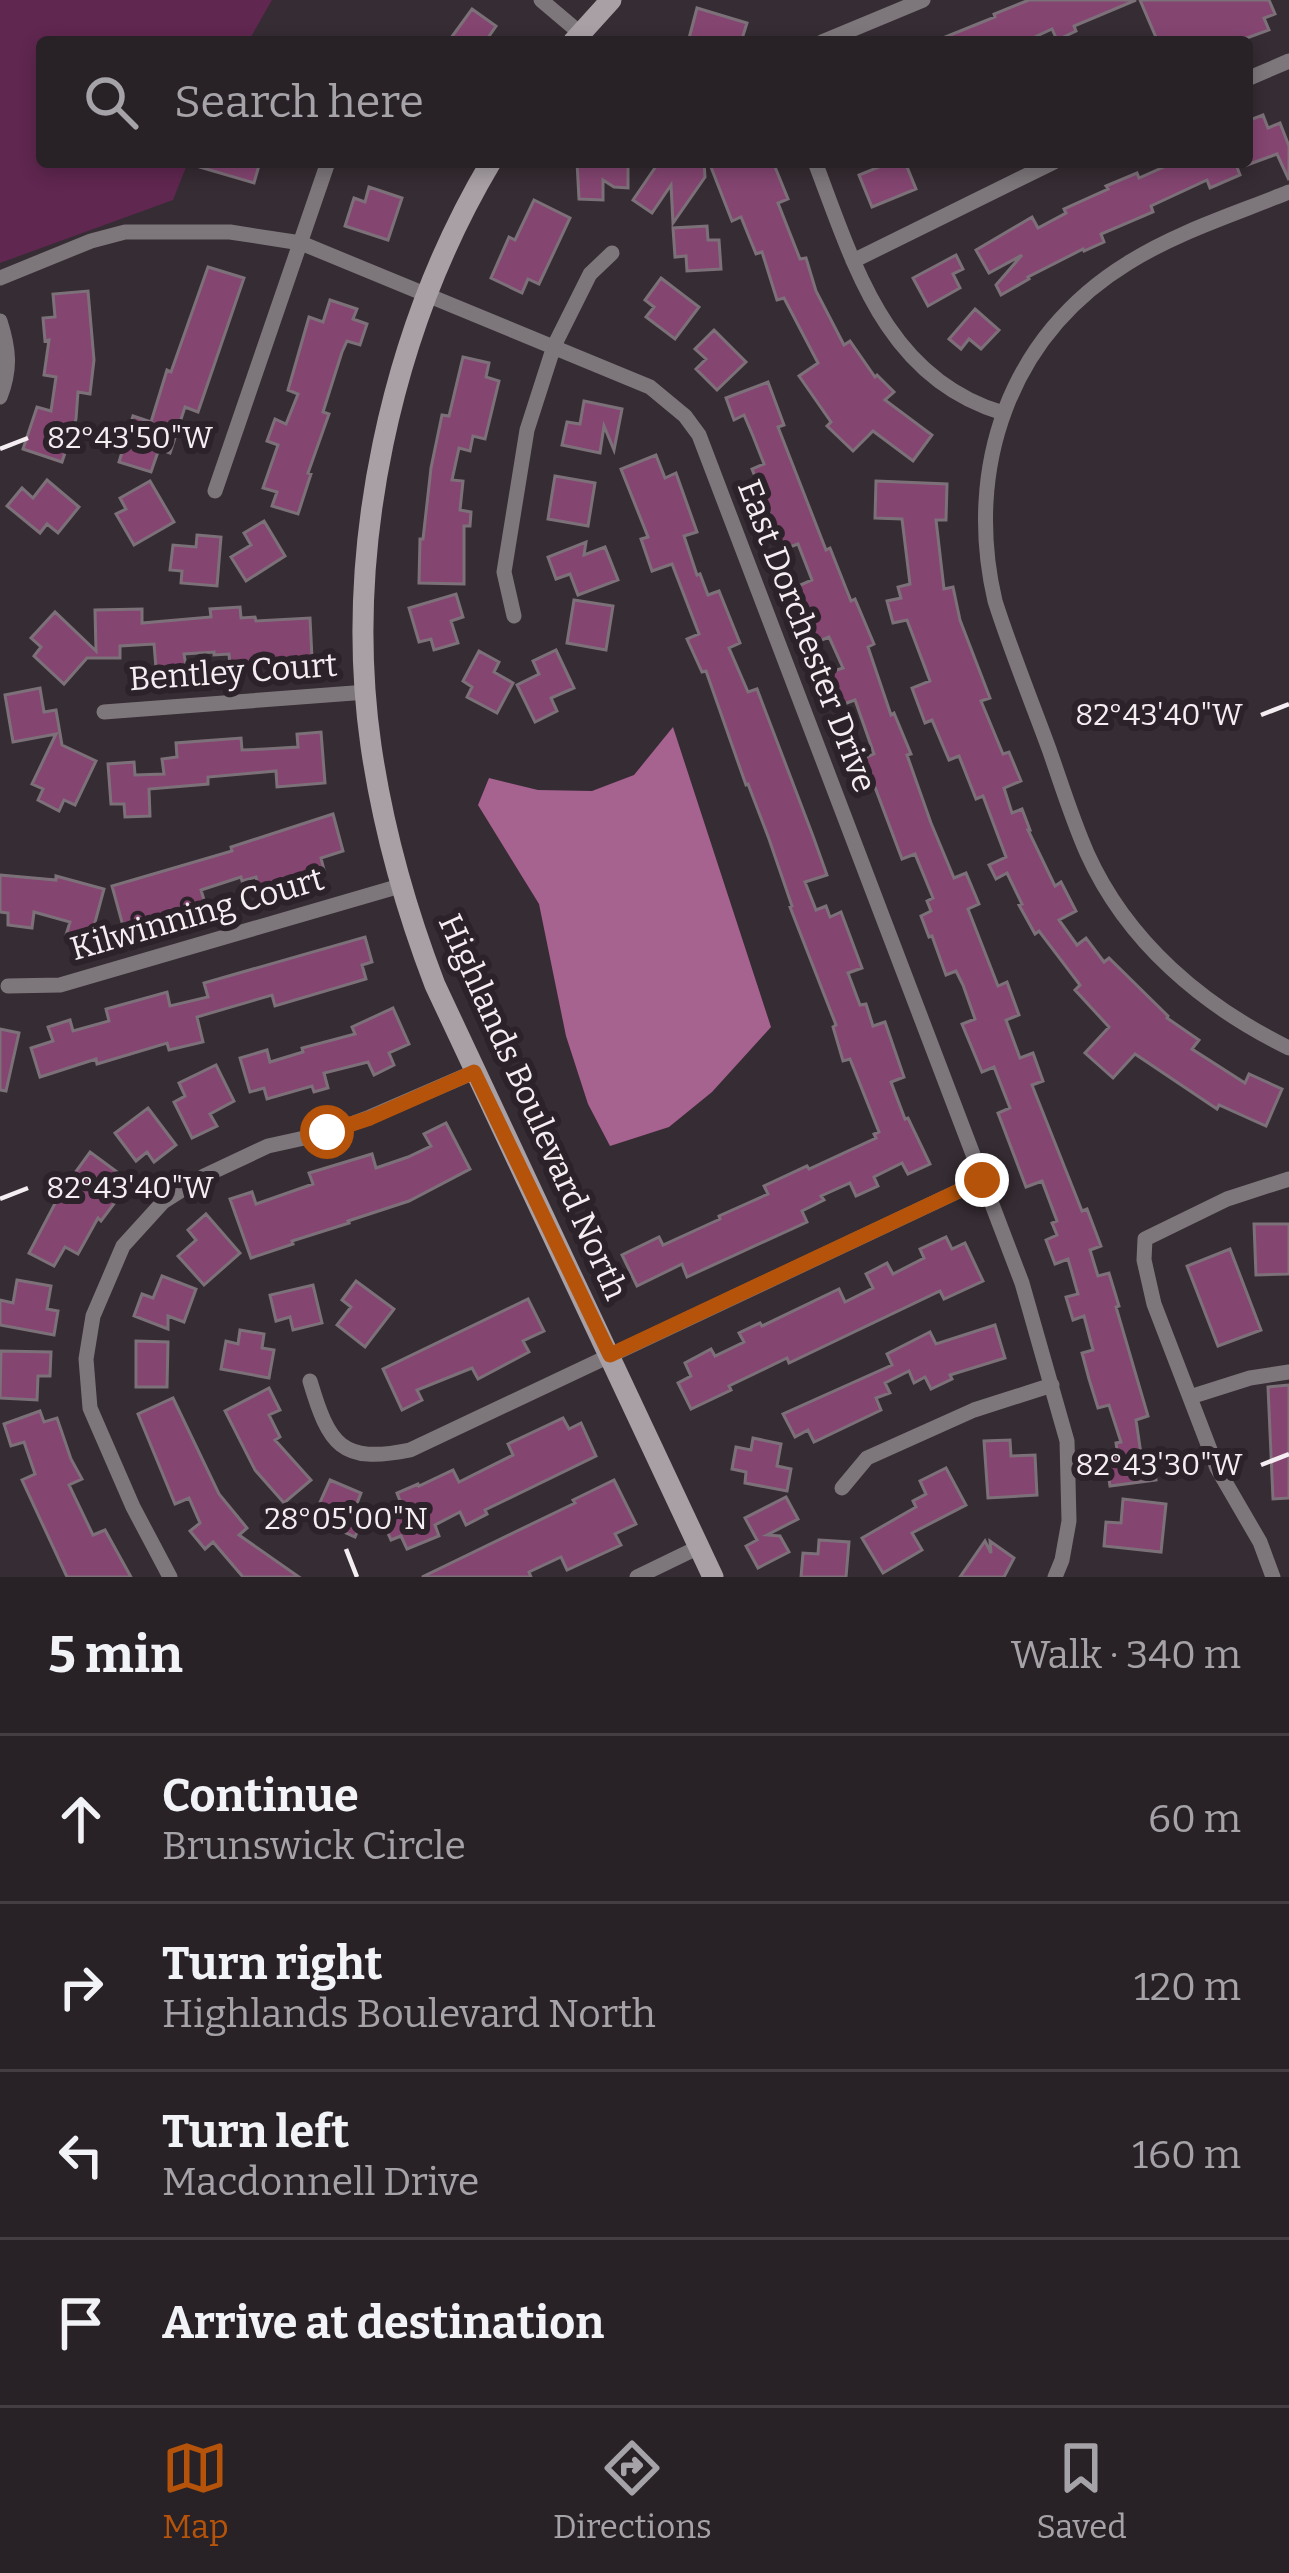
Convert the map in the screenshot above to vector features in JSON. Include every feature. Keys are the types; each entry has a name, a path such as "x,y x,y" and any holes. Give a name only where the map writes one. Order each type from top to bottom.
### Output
{"street":[{"path":"541,0 575,36"},
{"path":"579,36 611,0"},
{"path":"836,36 923,0"},
{"path":"1253,77 1289,62"},
{"path":"215,491 326,168"},
{"name":"Highlands Boulevard North","path":"488,168 445,247 402,365 373,508 364,632 371,741 400,886 434,985 713,1577"},
{"path":"817,168 874,306 909,353 952,390 1003,413"},
{"path":"853,261 1042,168"},
{"path":"1289,192 1166,242 1107,277 1057,322 1020,376 1003,413 985,500 985,544 1001,619 1088,855 1151,951 1196,991 1289,1048"},
{"name":"East Dorchester Drive","path":"0,278 125,232 230,232 302,243 650,386 685,416 699,435 1022,1283 1067,1442 1069,1521 1055,1577"},
{"path":"514,616 504,572 527,430 554,346 590,274 612,253"},
{"path":"0,321 7,341 8,377 0,397"},
{"name":"Bentley Court","path":"104,712 367,692"},
{"name":"Kilwinning Court","path":"8,986 60,985 400,886"},
{"path":"170,1577 90,1408 86,1359 93,1316 123,1246 164,1202 204,1176 268,1146 370,1118 474,1072"},
{"path":"1273,1577 1260,1542 1217,1468 1154,1304 1144,1260 1145,1239 1226,1198 1289,1179"},
{"path":"310,1381 321,1417 349,1450 377,1456 410,1450 982,1180"},
{"path":"1190,1397 1250,1378 1289,1372"},
{"path":"842,1488 867,1458 974,1410 1052,1385"},
{"path":"637,1577 699,1547"}],"shaded area":[{"path":"0,0 272,0 251,36 36,36 36,168 186,168 173,200 0,263"},
{"path":"673,727 771,1027 712,1092 669,1127 610,1146 588,1104 566,1036 539,904 478,805 489,778 538,790 592,791 634,775"}],"building":[{"path":"1029,0 1136,0 1074,26 1076,31 1065,36 1055,36 1052,29 1037,36 948,36"},
{"path":"1140,0 1269,0 1275,14 1264,18 1269,30 1252,36 1155,36"},
{"path":"697,8 747,23 743,36 690,36"},
{"path":"472,9 496,26 489,36 452,36"},
{"path":"1263,115 1268,128 1280,123 1289,146 1289,180 1277,154 1253,163 1253,119"},
{"path":"203,168 258,168 254,183"},
{"path":"577,168 628,168 628,188 603,180 603,200 579,199"},
{"path":"655,168 704,168 705,177 673,223 671,185 652,213 633,200"},
{"path":"711,168 775,168 788,199 778,203 800,259 806,258 816,291 844,345 850,341 875,377 894,392 885,400 932,435 913,461 873,431 853,451 827,426 831,422 799,376 818,363 784,298 777,300 762,252 756,254 741,217 732,221"},
{"path":"876,168 907,168 916,189 872,207 859,175"},
{"path":"1162,168 1237,168 1240,175 1210,188 1207,180 1151,206 1153,212 1101,234 1104,242 1028,277 1001,295 996,285 1022,255 989,273 976,250 1032,217 1038,228 1066,213 1064,209 1108,189 1106,186 1137,173 1139,178"},
{"path":"369,187 402,198 388,240 345,226 354,198 365,202"},
{"path":"534,200 570,218 539,284 528,279 522,293 491,278 509,237 515,240"},
{"path":"707,226 708,240 719,240 721,269 687,271 686,256 675,257 673,228"},
{"path":"956,255 963,269 953,274 960,288 928,306 913,278"},
{"path":"208,267 244,278 198,412 185,407 170,453 159,449 151,472 119,462 133,416 151,422"},
{"path":"661,278 699,307 675,339 646,317 654,307 645,300"},
{"path":"88,291 94,360 90,394 78,392 76,419 62,462 23,449 37,407 51,411 56,377 44,375 49,340 45,341 43,318 55,317 53,294"},
{"path":"330,300 357,309 353,319 367,324 360,345 347,341 342,352 323,412 329,414 298,514 272,506 277,492 263,488 278,445 267,441 275,419 286,424 298,394 288,390 309,317 323,322"},
{"path":"975,309 999,330 981,349 969,339 961,349 949,339"},
{"path":"714,330 746,362 717,390 696,369 706,359 695,349"},
{"path":"463,357 489,363 486,377 499,381 485,439 473,436 470,451 459,448 452,480 463,481 460,510 471,512 470,526 464,526 464,584 419,583 431,468 442,415 449,416"},
{"path":"768,382 784,425 778,427 826,550 830,548 874,644 868,647 891,715 894,713 911,754 907,755 931,823 954,878 966,873 979,904 968,909 998,986 1007,982 1019,1015 1006,1020 1020,1058 1033,1053 1043,1081 1032,1085 1082,1211 1087,1209 1101,1246 1090,1250 1098,1276 1109,1273 1119,1306 1148,1416 1136,1420 1141,1454 1152,1452 1156,1480 1110,1486 1106,1458 1118,1456 1116,1443 1121,1442 1109,1405 1098,1408 1089,1379 1082,1353 1093,1350 1084,1316 1073,1320 1066,1297 1078,1294 1068,1259 1055,1264 1046,1240 1057,1235 1052,1223 1057,1221 1042,1181 1026,1187 998,1113 1010,1108 994,1067 982,1072 962,1024 975,1019 963,985 956,971 946,975 921,916 931,911 927,901 933,898 915,854 902,859 864,758 874,754 855,700 841,705 830,672 843,668 829,637 817,642 808,620 798,586 812,580 798,544 784,549 752,469 764,464 744,415 734,420 726,398"},
{"path":"584,401 622,409 614,450 604,426 600,453 562,445 567,422 580,424"},
{"path":"656,455 665,478 676,473 697,532 684,536 697,575 708,595 719,591 740,643 729,648 748,692 757,689 827,875 805,882 816,910 826,906 830,917 841,912 862,968 848,973 873,1026 885,1022 904,1077 891,1082 930,1164 908,1174 902,1163 874,1177 878,1186 856,1196 850,1183 802,1211 807,1222 687,1277 682,1264 637,1286 622,1255 659,1237 663,1245 720,1219 768,1194 764,1186 876,1138 879,1132 850,1059 843,1061 836,1025 769,839 706,671 702,672 687,639 699,634 672,564 652,571 641,539 648,537 621,469"},
{"path":"555,476 595,483 588,526 548,519"},
{"path":"47,480 79,507 58,533 47,524 40,533 7,506 22,488 33,498"},
{"path":"150,481 174,522 134,545 116,514 126,509 120,498"},
{"path":"876,481 947,484 946,520 936,520 944,589 953,587 960,620 990,698 981,701 1003,754 1009,752 1021,781 1004,788 1012,813 1022,809 1055,886 1061,882 1076,911 1059,920 1077,945 1086,938 1104,962 1109,958 1167,1018 1199,1040 1192,1049 1245,1083 1249,1074 1282,1089 1266,1126 1219,1105 1217,1109 1135,1054 1113,1078 1085,1053 1109,1027 1075,990 1080,985 1039,931 1035,934 1007,873 996,879 989,865 1006,857 983,796 976,799 959,756 949,760 932,720 925,723 912,688 930,681 907,620 893,623 887,601 901,598 898,587 910,584 902,519 875,518"},
{"path":"264,521 285,556 246,581 231,557 251,545 244,533"},
{"path":"197,535 221,537 217,586 181,583 182,571 170,570 173,545 196,547"},
{"path":"586,542 584,555 605,547 618,580 578,595 570,574 556,579 548,557"},
{"path":"456,594 463,617 451,621 458,643 434,650 431,639 419,642 409,608"},
{"path":"574,600 613,606 606,650 567,643"},
{"path":"240,607 241,618 255,617 256,621 310,618 312,658 230,666 229,654 214,652 184,654 186,666 156,668 154,644 120,646 120,658 87,658 64,684 34,656 41,647 31,638 55,612 96,651 95,610 142,609 142,623 211,617 210,609"},
{"path":"556,650 574,688 551,698 557,711 535,722 517,685 539,674 533,661"},
{"path":"479,651 499,662 494,672 513,683 497,713 467,697 472,687 463,681"},
{"path":"40,688 44,712 56,710 62,745 96,761 75,805 64,800 59,811 38,800 43,789 32,784 56,734 13,742 5,695"},
{"path":"321,732 325,783 277,787 276,771 208,777 208,784 149,789 150,816 125,817 124,804 111,804 108,764 134,762 135,775 164,774 162,759 177,757 176,743 241,738 242,750 298,747 297,734"},
{"path":"333,814 343,851 321,858 324,870 259,889 256,877 242,881 241,877 201,890 205,903 123,926 112,886 232,851 231,847"},
{"path":"0,875 56,880 56,876 104,889 90,941 66,935 70,922 34,912 32,928 8,925 8,913 0,912"},
{"path":"365,937 372,962 362,965 366,979 275,1006 272,995 197,1017 203,1042 169,1050 167,1043 40,1077 31,1048 53,1041 48,1027 70,1020 73,1031 109,1021 106,1009 167,992 170,1006 208,997 204,983"},
{"path":"393,1008 409,1044 389,1053 394,1065 374,1075 368,1062 324,1073 328,1088 314,1092 312,1086 267,1099 264,1088 250,1092 240,1058 267,1050 270,1062 303,1052 302,1048 355,1034 352,1027"},
{"path":"0,1029 19,1033 6,1091 0,1090"},
{"path":"216,1065 234,1101 210,1114 217,1126 192,1138 174,1102 185,1096 179,1083"},
{"path":"148,1108 176,1145 154,1162 147,1152 136,1161 115,1133"},
{"path":"446,1123 470,1169 409,1201 251,1258 230,1199 252,1192 256,1204 313,1184 309,1173 372,1154 376,1168 408,1157 431,1146 424,1134"},
{"path":"90,1152 120,1174 106,1194 116,1201 101,1221 98,1218 78,1254 65,1247 54,1266 29,1253 61,1192"},
{"path":"206,1214 240,1253 204,1285 178,1256 196,1240 188,1230"},
{"path":"1254,1224 1289,1224 1289,1274 1256,1275"},
{"path":"946,1237 952,1249 965,1243 983,1281 944,1299 940,1291 789,1363 787,1358 691,1409 678,1383 691,1376 685,1363 711,1349 715,1356 744,1342 739,1333 839,1289 845,1302 873,1288 866,1274 887,1263 893,1274 924,1258 920,1249"},
{"path":"1230,1249 1261,1330 1218,1346 1187,1266"},
{"path":"162,1276 196,1289 184,1322 168,1316 168,1329 134,1316 142,1294 153,1298"},
{"path":"17,1280 51,1286 47,1309 58,1311 54,1335 0,1325 0,1300 13,1303"},
{"path":"356,1281 394,1309 365,1347 337,1325 351,1307 342,1300"},
{"path":"313,1285 322,1323 293,1330 290,1317 276,1321 270,1295"},
{"path":"528,1299 544,1331 523,1341 529,1352 478,1379 472,1368 417,1390 422,1400 402,1410 383,1369"},
{"path":"995,1325 1005,1358 950,1375 952,1379 931,1389 925,1377 914,1383 909,1371 885,1383 890,1393 876,1398 881,1410 814,1442 808,1430 795,1437 783,1414 892,1365 887,1354 930,1332 936,1344"},
{"path":"240,1330 264,1334 262,1348 274,1350 269,1378 221,1369 226,1341 238,1344"},
{"path":"136,1341 168,1342 167,1387 136,1387"},
{"path":"1,1351 51,1352 50,1376 38,1376 37,1400 0,1398"},
{"path":"1289,1385 1289,1498 1273,1499 1268,1387"},
{"path":"269,1388 280,1410 269,1415 280,1437 275,1440 311,1480 284,1503 255,1470 225,1411"},
{"path":"173,1398 219,1494 247,1528 239,1535 299,1577 243,1577 213,1542 205,1549 190,1531 200,1523 189,1498 175,1504 138,1414"},
{"path":"40,1411 44,1422 57,1418 82,1479 69,1485 93,1535 105,1530 131,1577 67,1577 22,1480 35,1474 24,1442 11,1446 4,1424"},
{"path":"563,1418 569,1429 581,1423 596,1456 485,1510 487,1514 466,1525 460,1512 435,1525 439,1536 407,1549 401,1536 391,1540 380,1515 402,1506 397,1493 453,1470 459,1482 513,1455 508,1444"},
{"path":"753,1438 781,1444 777,1466 791,1469 787,1491 745,1483 746,1472 732,1469 736,1447 751,1450"},
{"path":"1010,1440 1011,1456 1035,1455 1037,1495 988,1498 984,1441"},
{"path":"946,1468 966,1505 912,1533 922,1550 883,1573 862,1538 916,1507 913,1501 926,1494 920,1481"},
{"path":"330,1480 361,1493 356,1506 366,1511 355,1537 313,1518"},
{"path":"614,1480 636,1524 615,1534 621,1545 567,1570 561,1557 529,1572 531,1577 422,1577 575,1503 573,1500"},
{"path":"786,1497 798,1519 767,1535 780,1536 789,1552 758,1568 746,1546 757,1540 745,1518"},
{"path":"1123,1499 1166,1504 1161,1552 1104,1546 1106,1522 1121,1523"},
{"path":"819,1540 849,1542 846,1577 801,1577 803,1553 818,1554"},
{"path":"985,1541 991,1553 990,1541 1014,1558 1004,1577 960,1577"}],"route":[{"path":"327,1132 474,1072 610,1355 982,1180"}]}
